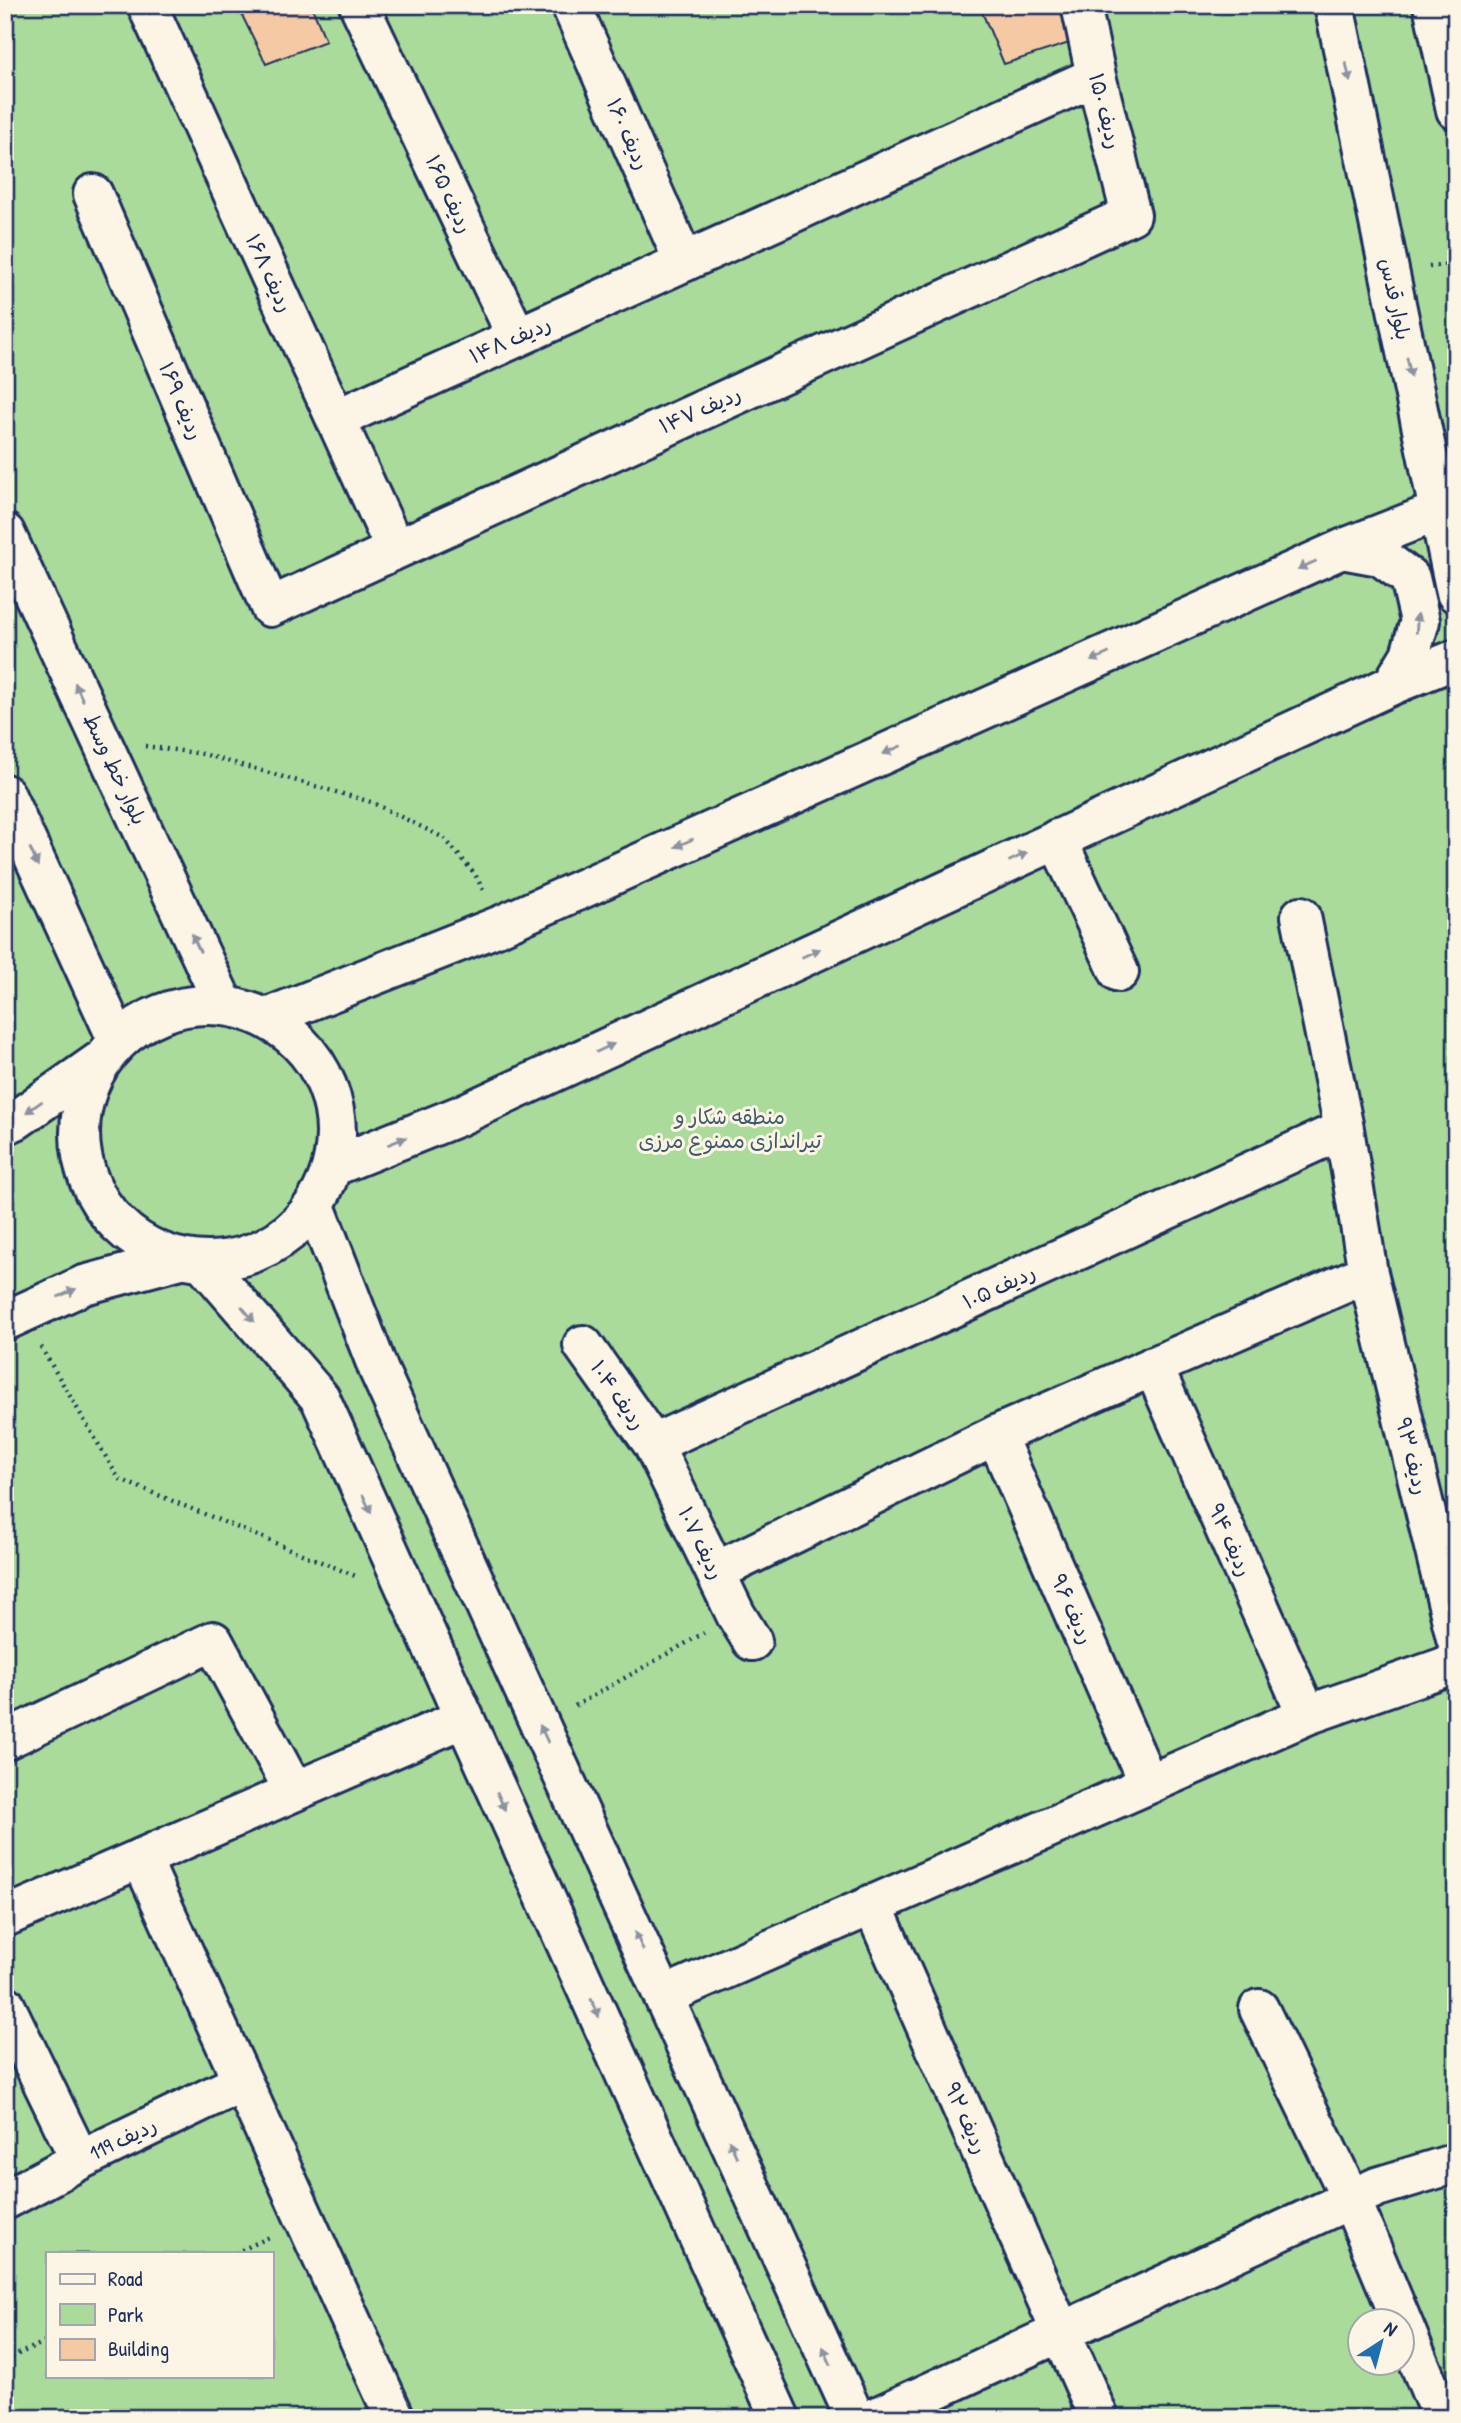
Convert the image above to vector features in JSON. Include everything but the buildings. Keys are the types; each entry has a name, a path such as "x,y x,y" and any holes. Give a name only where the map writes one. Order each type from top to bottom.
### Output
{"street":[{"name":"ردیف ۱۶۸","path":"147,5 395,549"},
{"name":"ردیف ۱۶۵","path":"359,5 517,337"},
{"name":"ردیف ۱۶۰","path":"571,5 684,262"},
{"name":"ردیف ۱۵۰","path":"1081,5 1131,215"},
{"name":"بلوار قدس","path":"1334,5 1456,593"},
{"path":"1433,5 1456,110"},
{"name":"ردیف ۱۴۸","path":"336,419 1096,76"},
{"name":"ردیف ۱۶۹","path":"93,194 270,607"},
{"name":"ردیف ۱۴۷","path":"270,607 1131,215"},
{"path":"266,1018 499,926 1342,549 1439,511"},
{"name":"بلوار خط وسط","path":"5,533 224,1005"},
{"path":"1342,549 1380,556 1410,578 1420,621 1410,655 1392,685"},
{"path":"334,1166 459,1116 1392,685 1456,659"},
{"path":"5,794 110,1050"},
{"path":"1057,839 1119,972"},
{"name":"ردیف ۹۳","path":"1301,916 1344,1129 1368,1273 1456,1638"},
{"path":"5,1125 110,1050 149,1018 186,1006 224,1005 266,1018 301,1044 326,1080 337,1122 334,1166 315,1206 285,1237 247,1256 192,1260 84,1285 13,1317"},
{"path":"110,1050 86,1092 79,1127 83,1163 96,1196 118,1225 147,1247 192,1260 320,1398 780,2418"},
{"name":"ردیف ۱۰۵","path":"653,1444 1344,1129"},
{"path":"315,1206 379,1371 855,2418"},
{"path":"715,1572 996,1434 1368,1273"},
{"name":"ردیف ۱۰۴","path":"583,1345 653,1444"},
{"name":"ردیف ۹۴","path":"1153,1366 1307,1714"},
{"name":"ردیف ۹۶","path":"996,1434 1148,1783"},
{"name":"ردیف ۱۰۷","path":"653,1444 744,1628"},
{"path":"5,1740 213,1641 294,1791"},
{"path":"664,1996 1307,1714 1456,1663"},
{"path":"5,1917 464,1718"},
{"path":"141,1858 395,2418"},
{"name":"ردیف ۹۲","path":"872,1904 1099,2418"},
{"path":"5,2005 80,2160"},
{"path":"1259,2009 1350,2199 1442,2418"},
{"name":"ردیف 119","path":"5,2200 80,2160 242,2082"},
{"path":"874,2418 1377,2187 1456,2163"}],"path":[{"path":"101,739 203,754 371,802 444,838 475,874 499,926"},
{"path":"13,1317 119,1479 410,1599"},
{"path":"540,1726 744,1628"},
{"path":"5,2360 46,2341"}],"green space":[{"name":"منطقه شکار و تیراندازی ممنوع مرزی","path":"5,5 1456,5 1456,2418 5,2418"}]}
